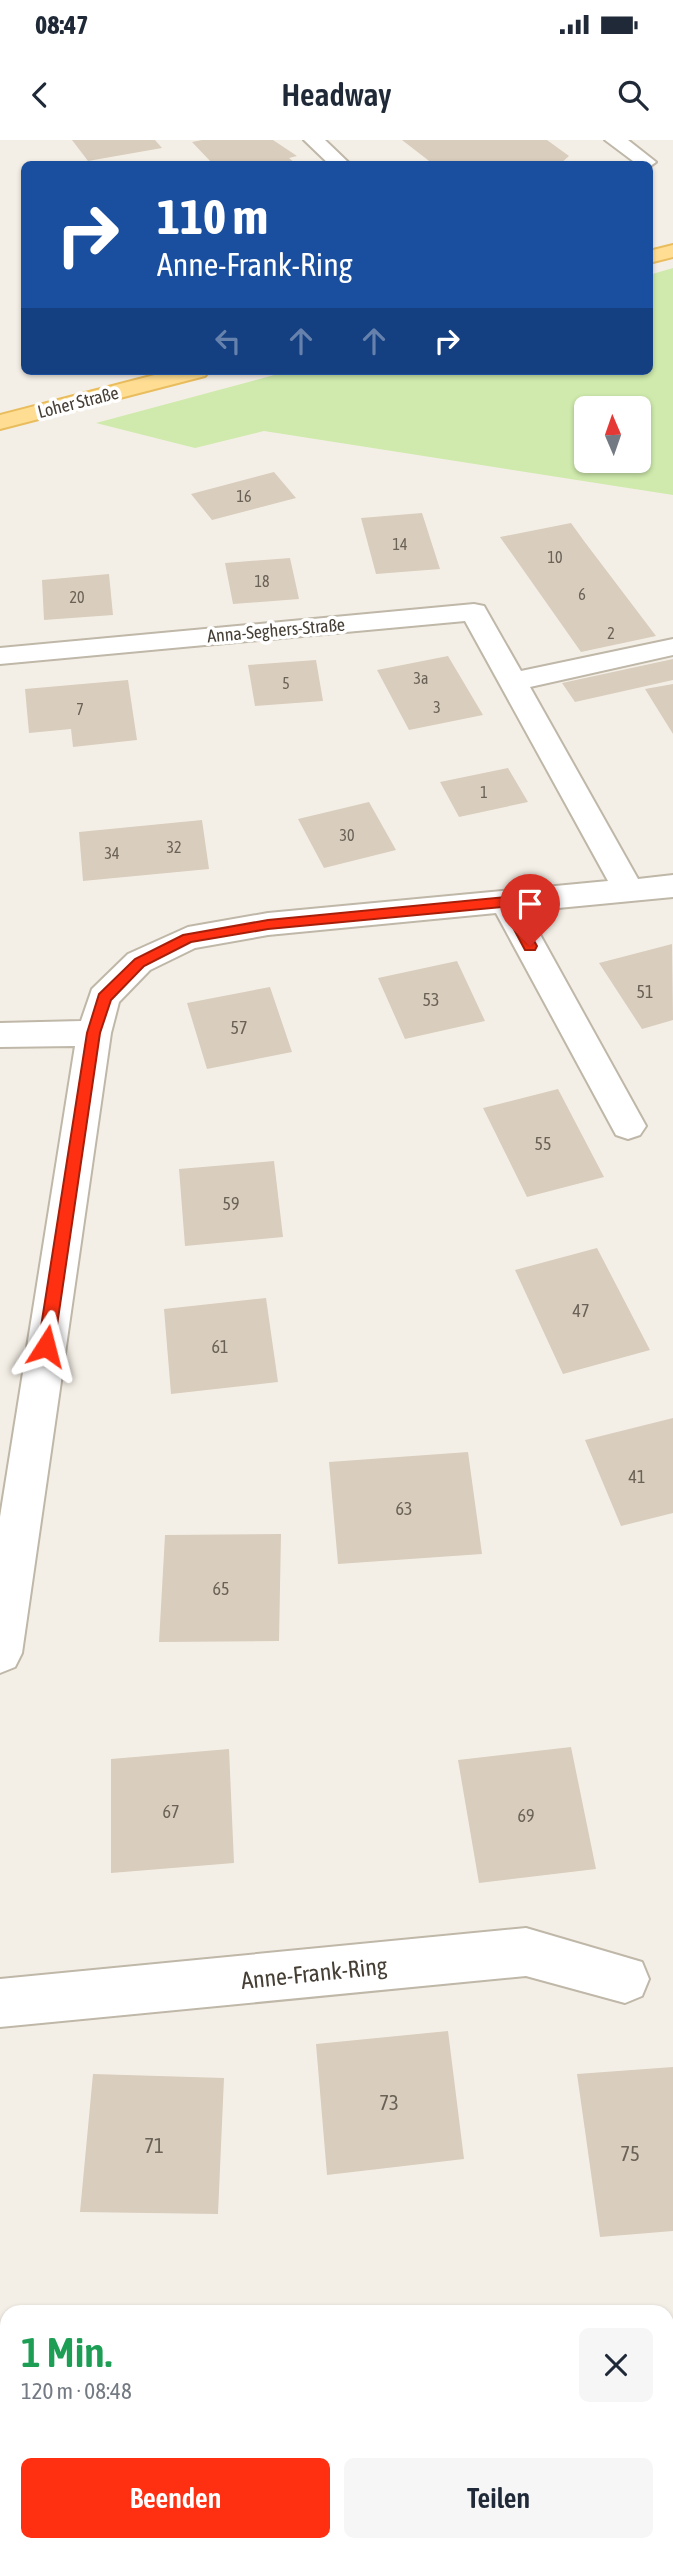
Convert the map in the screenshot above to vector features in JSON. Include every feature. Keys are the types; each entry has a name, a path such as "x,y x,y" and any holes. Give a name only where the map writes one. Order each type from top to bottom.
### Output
{"main road":[{"path":"653,256 673,251"},
{"name":"Loher Straße","path":"0,422 182,375"}],"street":[{"path":"314,140 338,161"},
{"path":"615,140 645,161"},
{"name":"Anna-Seghers-Straße","path":"0,656 474,612 628,889"},
{"path":"511,682 673,647"},
{"path":"0,1653 3,1609 93,1033 104,998 139,962 188,938 268,924 673,886"},
{"path":"506,902 628,1125"},
{"path":"0,1035 93,1033"},
{"name":"Anne-Frank-Ring","path":"0,2003 526,1952 625,1979"}],"green space":[{"path":"673,268 673,495 264,431 195,448 96,423 274,375 653,375 653,274"}],"building":[{"path":"72,140 155,140 162,148 88,161"},
{"path":"273,140 297,156 289,158 292,161 210,161 192,142"},
{"path":"402,140 547,140 569,156 563,161 429,161"},
{"path":"274,472 296,498 212,520 191,494"},
{"path":"422,513 440,569 376,574 361,518"},
{"path":"571,523 656,636 581,652 500,537"},
{"path":"290,558 299,599 233,604 225,563"},
{"path":"109,574 113,615 44,620 42,580"},
{"path":"448,656 483,715 409,730 377,670"},
{"path":"673,659 673,680 575,702 562,683"},
{"path":"316,660 323,701 255,706 248,665"},
{"path":"128,680 137,740 73,747 71,729 29,733 25,689"},
{"path":"673,684 673,734 645,689"},
{"path":"508,768 528,802 459,817 440,782"},
{"path":"369,802 396,850 324,868 298,819"},
{"path":"202,820 209,869 83,881 79,832"},
{"path":"672,944 673,1020 642,1029 599,963"},
{"path":"457,961 485,1021 405,1039 378,978"},
{"path":"270,987 292,1052 207,1069 187,1003"},
{"path":"558,1089 604,1177 527,1197 483,1108"},
{"path":"274,1161 283,1237 185,1246 179,1169"},
{"path":"597,1248 650,1350 563,1374 515,1270"},
{"path":"266,1298 278,1382 171,1394 164,1309"},
{"path":"673,1418 673,1513 621,1526 585,1440"},
{"path":"468,1452 482,1554 338,1564 329,1462"},
{"path":"281,1534 279,1641 159,1642 165,1535"},
{"path":"571,1747 596,1869 479,1883 458,1760"},
{"path":"229,1749 234,1863 111,1873 111,1759"},
{"path":"448,2031 464,2159 327,2175 316,2044"},
{"path":"673,2067 673,2231 600,2237 577,2074"},
{"path":"93,2074 224,2078 218,2214 80,2212"}],"route":[{"path":"46,1346 93,1033 104,998 139,962 188,938 268,924 506,902 530,946"}]}
